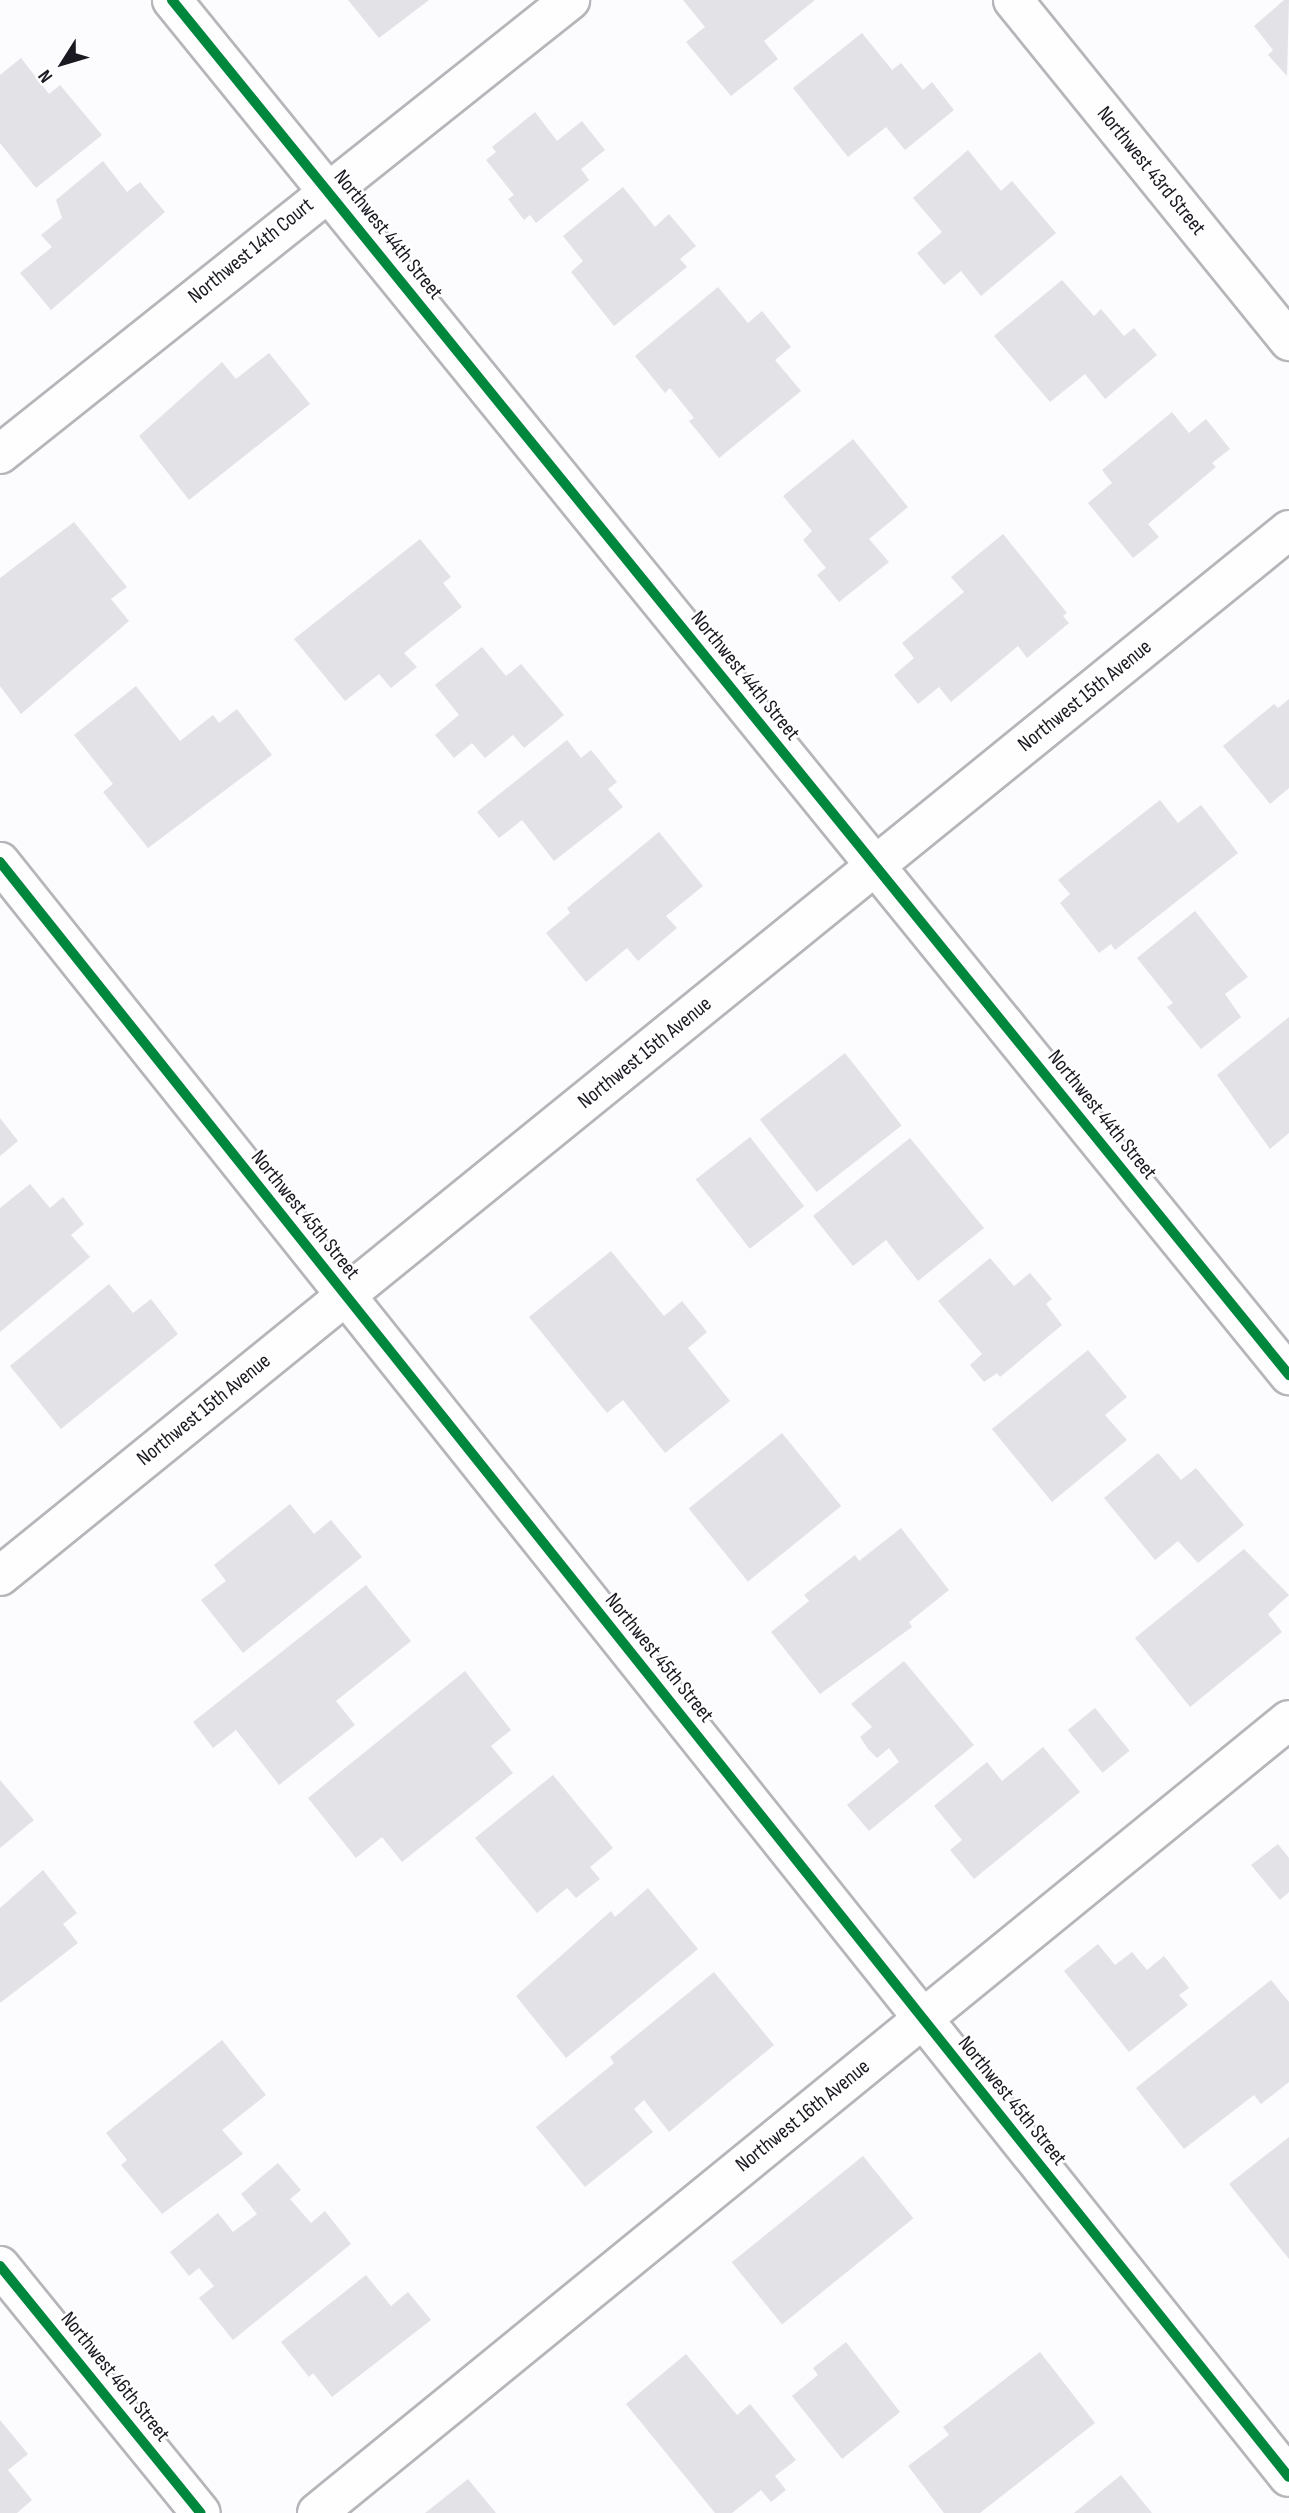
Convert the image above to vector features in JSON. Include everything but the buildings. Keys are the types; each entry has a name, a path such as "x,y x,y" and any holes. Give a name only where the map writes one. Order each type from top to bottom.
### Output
{"street":[{"name":"Northwest 44th Street","path":"172,0 1289,1375"},
{"name":"Northwest 14th Court","path":"0,454 326,190 570,0"},
{"name":"Northwest 43rd Street","path":"1013,0 1289,341"},
{"name":"Northwest 15th Avenue","path":"0,1576 1289,530"},
{"name":"Northwest 45th Street","path":"0,862 1289,2477"},
{"name":"Northwest 16th Avenue","path":"317,2513 1289,1720"},
{"name":"Northwest 46th Street","path":"0,2266 201,2513"}],"cycle path":[{"path":"172,0 1289,1375"},
{"path":"0,862 1289,2477"},
{"path":"0,2266 201,2513"}]}
